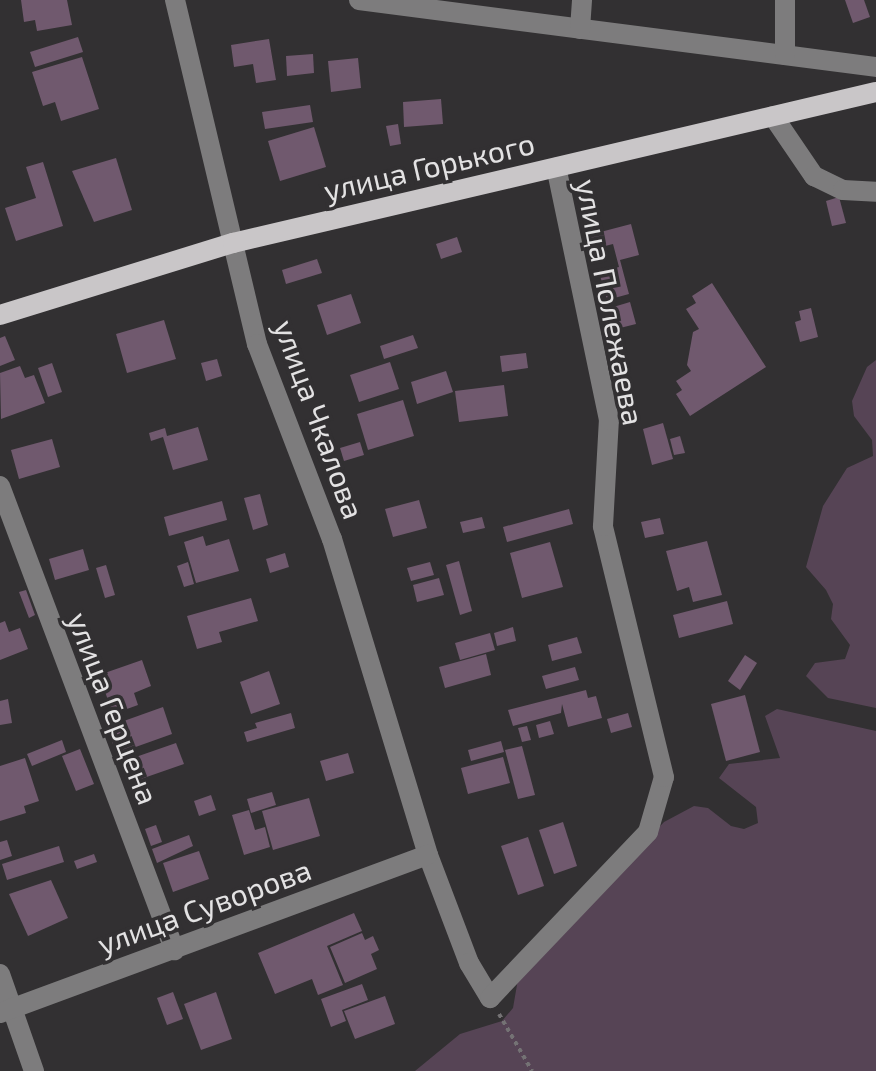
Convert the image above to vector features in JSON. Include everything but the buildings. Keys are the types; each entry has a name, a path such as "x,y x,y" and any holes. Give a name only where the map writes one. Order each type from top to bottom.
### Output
{"main road":[{"name":"улица Горького","path":"0,315 233,243 876,92"}],"street":[{"name":"улица Чкалова","path":"175,0 257,344 332,539 428,855 469,963 490,998"},
{"path":"359,0 876,67"},
{"path":"580,29 582,0"},
{"path":"785,0 785,55"},
{"path":"773,116 814,176 843,190 876,192"},
{"name":"улица Полежаева","path":"490,998 648,832 664,777 603,526 609,420 556,167"},
{"name":"улица Герцена","path":"0,486 174,950"},
{"name":"улица Суворова","path":"6,1011 428,855"},
{"path":"0,974 6,1011 34,1071"}],"path":[{"path":"502,1021 532,1071"}],"shaded area":[{"path":"876,360 876,708 828,698 806,676 815,663 845,659 850,645 831,619 833,604 826,590 806,567 823,506 847,468 873,456 872,440 854,416 852,401 867,367"},
{"path":"777,709 876,731 876,1071 415,1071 460,1034 502,1021 513,1008 518,979 664,822 694,806 708,808 731,826 744,829 758,823 756,807 719,778 729,764 780,758 765,716"}]}
